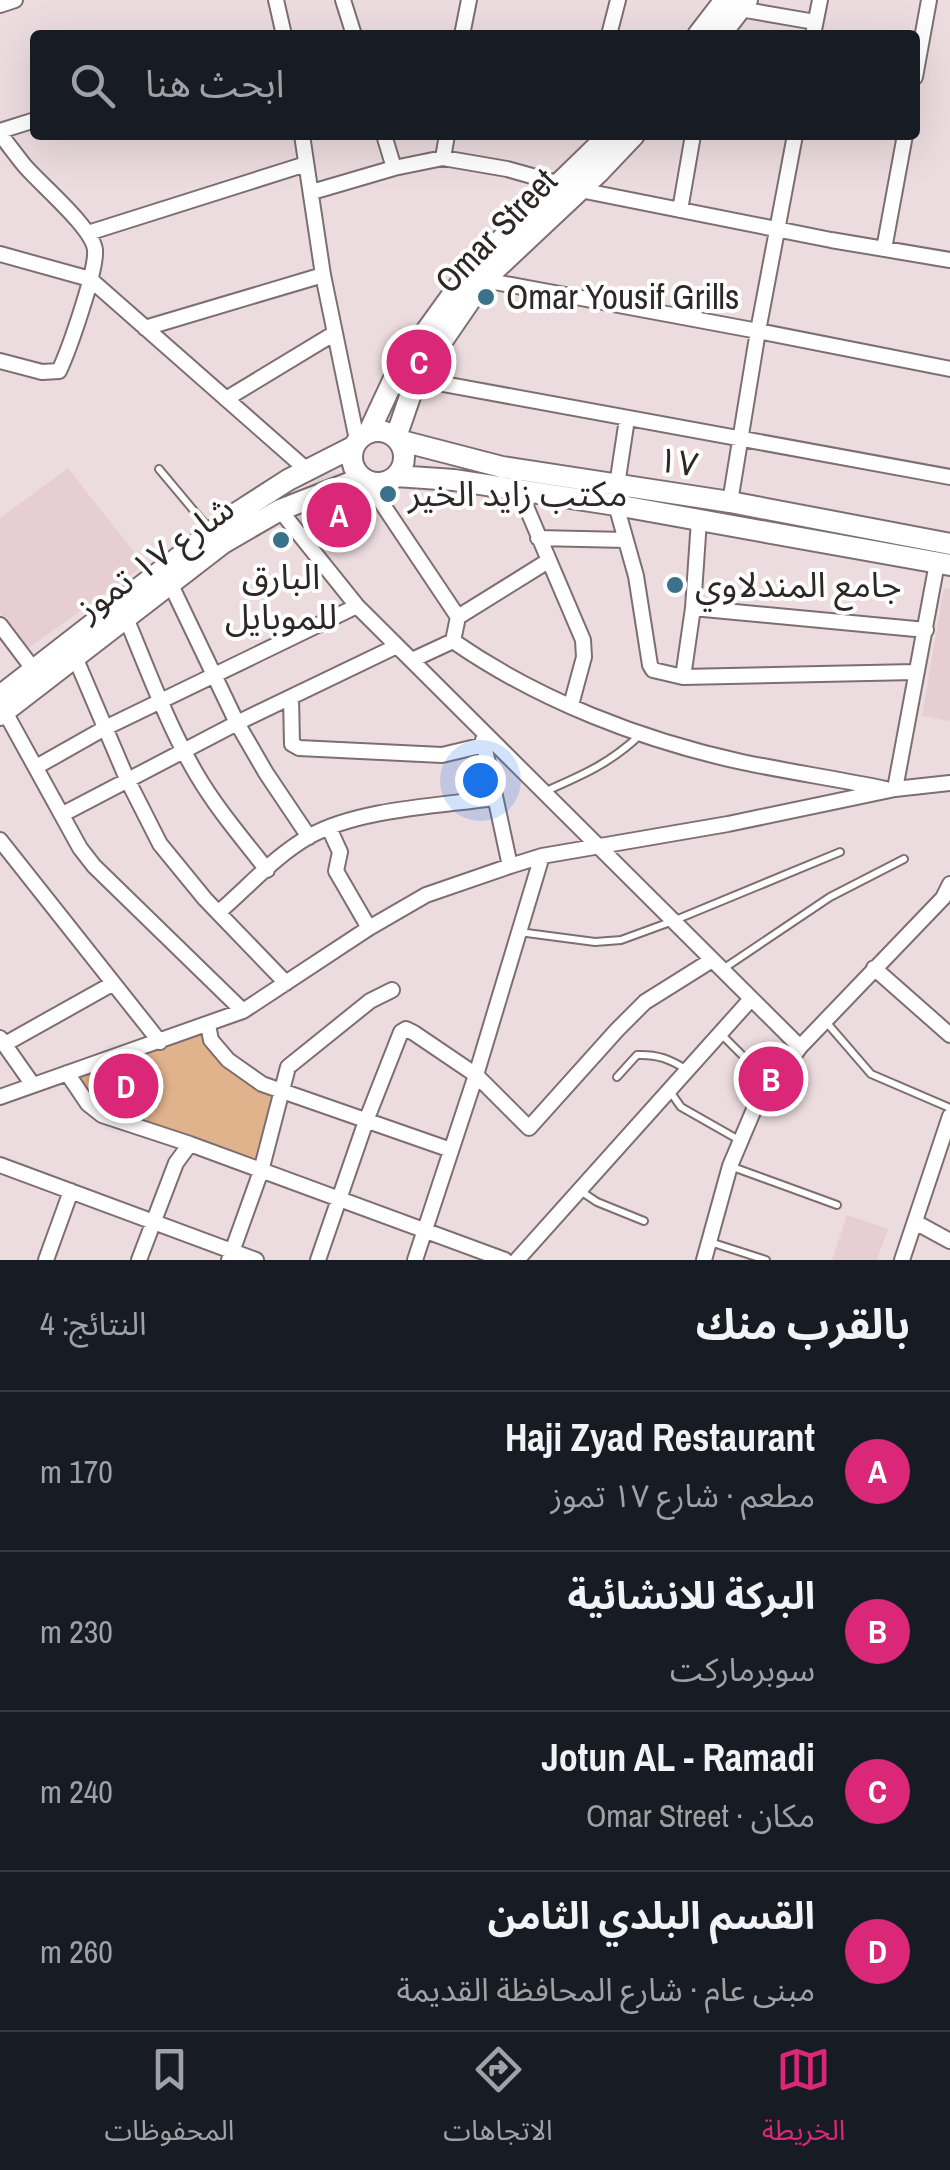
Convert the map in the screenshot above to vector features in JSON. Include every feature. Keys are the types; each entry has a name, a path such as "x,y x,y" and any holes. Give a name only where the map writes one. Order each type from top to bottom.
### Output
{"main road":[{"path":"704,30 737,3"},
{"path":"723,30 737,3"},
{"name":"Omar Street","path":"360,439 398,370 471,269 604,140"},
{"name":"Omar Street","path":"397,438 416,379 484,280 629,140"},
{"path":"2,708 34,670 253,501 360,439 388,432 397,438 404,454 396,476 382,483 364,479 354,467 352,454 360,439"},
{"name":"١٧","path":"397,438 699,520 944,564"},
{"name":"١٧","path":"396,476 519,490 730,502 950,544"},
{"name":"شارع ١٧ تموز","path":"2,708 223,543 280,510 364,479"}],"street":[{"path":"0,5 15,0"},
{"path":"276,0 283,30"},
{"path":"344,0 353,30"},
{"path":"463,30 468,0"},
{"path":"610,30 618,0"},
{"path":"737,3 814,28 820,0"},
{"path":"920,50 929,0"},
{"path":"0,361 42,372 59,371 90,279 95,250 88,233 24,166 0,132 30,122"},
{"path":"303,140 334,333 360,439"},
{"path":"386,140 394,168"},
{"path":"443,158 446,140"},
{"path":"680,210 692,140"},
{"path":"730,502 794,140"},
{"path":"884,249 904,140"},
{"path":"312,192 443,158 507,168 557,183"},
{"path":"88,233 306,164"},
{"path":"580,190 950,260"},
{"path":"0,254 90,279 306,470"},
{"path":"145,328 323,274"},
{"path":"484,280 950,369"},
{"path":"226,399 334,333"},
{"path":"416,379 950,477"},
{"path":"627,418 616,495 653,670 683,677 915,672"},
{"path":"364,479 458,617 453,641"},
{"path":"519,490 583,640 584,657 571,705"},
{"path":"280,510 357,606 482,737 543,792 800,1047"},
{"path":"683,677 699,520"},
{"path":"538,538 626,540"},
{"path":"458,617 548,561"},
{"path":"893,790 915,672 944,564"},
{"path":"170,583 237,724 309,837"},
{"path":"36,767 161,700 357,606"},
{"path":"693,608 926,630"},
{"path":"126,618 197,776 267,870"},
{"path":"0,626 34,670"},
{"path":"453,641 494,670 641,734 739,761 893,790"},
{"path":"412,660 453,641"},
{"path":"63,814 397,646"},
{"path":"75,657 160,844 205,899 286,983"},
{"path":"291,697 292,744 299,748 442,755 482,737"},
{"path":"2,708 80,848 94,866 243,1012"},
{"path":"482,737 510,866"},
{"path":"0,1097 243,1012 426,895 510,866 542,856 893,790 950,783"},
{"path":"219,912 309,837 346,820 494,798"},
{"path":"329,828 340,852 336,872 370,928"},
{"path":"0,840 160,1042"},
{"path":"416,1260 542,856"},
{"path":"704,1260 730,1166 755,1108 800,1047 948,894"},
{"path":"318,1260 400,1032 406,1029 476,1075 530,1128 645,1002 717,965"},
{"path":"874,968 950,1035"},
{"path":"34,1084 2,1041 112,984"},
{"path":"230,1256 293,1062 370,1001 392,990"},
{"path":"517,1260 750,999"},
{"path":"208,1025 211,1040 228,1060 262,1084 451,1150"},
{"path":"66,1073 88,1104 102,1115 505,1260"},
{"path":"902,1260 950,1116"},
{"path":"138,1260 176,1163 190,1144"},
{"path":"0,1164 230,1256 256,1260"},
{"path":"46,1260 72,1191"},
{"path":"915,1222 950,1241"}],"lane":[{"path":"159,468 211,532"},
{"path":"543,792 595,770 618,756 641,734"},
{"path":"518,932 580,941 620,940 840,852"},
{"path":"717,965 904,858"},
{"path":"825,1020 870,1074 950,1108"},
{"path":"720,1033 772,1084"},
{"path":"618,1077 637,1055 670,1059 686,1070"},
{"path":"669,1090 681,1107 740,1141"},
{"path":"730,1166 837,1205"},
{"path":"579,1190 597,1202 644,1221"},
{"path":"709,1242 766,1260"}],"shaded area":[{"path":"68,468 144,565 27,649 0,613 0,518"},
{"path":"944,588 950,589 950,721 922,716"},
{"path":"205,1026 228,1060 279,1090 261,1170 94,1110 67,1073"},
{"path":"847,1215 888,1229 877,1260 832,1260"}],"place":[{"name":"Omar Yousif Grills","path":"486,297"},
{"name":"Jotun AL - Ramadi","path":"419,362"},
{"name":"مكتب زايد الخير","path":"388,494"},
{"name":"Haji Zyad Restaurant","path":"339,515"},
{"name":"البارق للموبايل","path":"281,540"},
{"name":"جامع المندلاوي","path":"675,585"},
{"name":"البركة للانشائية","path":"771,1079"},
{"name":"القسم البلدي الثامن","path":"126,1086"}]}
